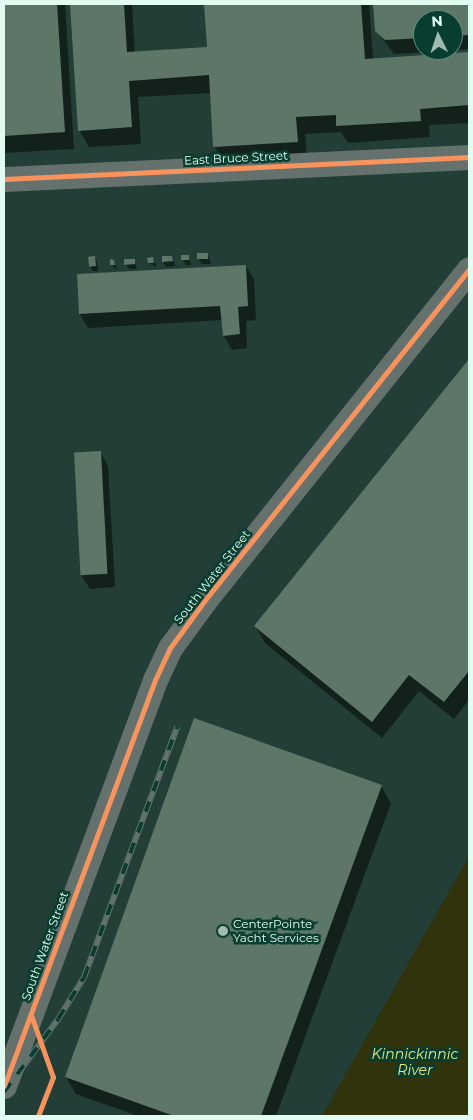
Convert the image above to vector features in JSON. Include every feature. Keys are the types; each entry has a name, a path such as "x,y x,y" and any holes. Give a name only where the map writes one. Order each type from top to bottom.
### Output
{"street":[{"name":"East Bruce Street","path":"4,179 469,157"},
{"name":"South Water Street","path":"4,1086 155,680 170,648 205,600 469,269"}],"water":[{"name":"Kinnickinnic River","path":"469,856 469,1116 322,1116"}],"building":[{"path":"4,4 57,4 65,132 4,136"},
{"path":"70,4 124,4 127,52 207,47 204,4 361,4 365,59 413,56 413,60 463,60 463,52 469,52 469,105 420,109 421,121 336,126 336,115 296,117 298,142 213,147 209,75 129,81 132,127 78,131"},
{"path":"373,4 469,4 469,35 463,35 463,10 413,10 413,39 385,40 375,31"},
{"path":"197,253 208,253 208,259 197,259"},
{"path":"181,255 189,255 189,260 181,260"},
{"path":"95,256 96,266 89,267 88,257"},
{"path":"162,256 172,256 173,261 162,262"},
{"path":"153,257 154,263 148,263 147,258"},
{"path":"110,259 114,260 115,265 110,265"},
{"path":"124,259 135,259 135,264 124,265"},
{"path":"246,265 248,306 238,307 240,334 223,336 220,306 79,314 77,274"},
{"path":"469,359 469,671 444,702 409,675 372,722 254,626"},
{"path":"101,451 107,574 80,575 74,452"},
{"name":"CenterPointe Yacht Services","path":"194,718 382,785 261,1116 174,1116 65,1077"}],"railway":[{"path":"4,1092 58,1019 84,977 177,727"}],"cycle path":[{"path":"4,179 469,157"},
{"path":"4,1086 155,680 170,648 205,600 469,269"},
{"path":"31,1015 53,1077 38,1116"}],"place":[{"name":"CenterPointe Yacht Services","path":"223,931"}]}
